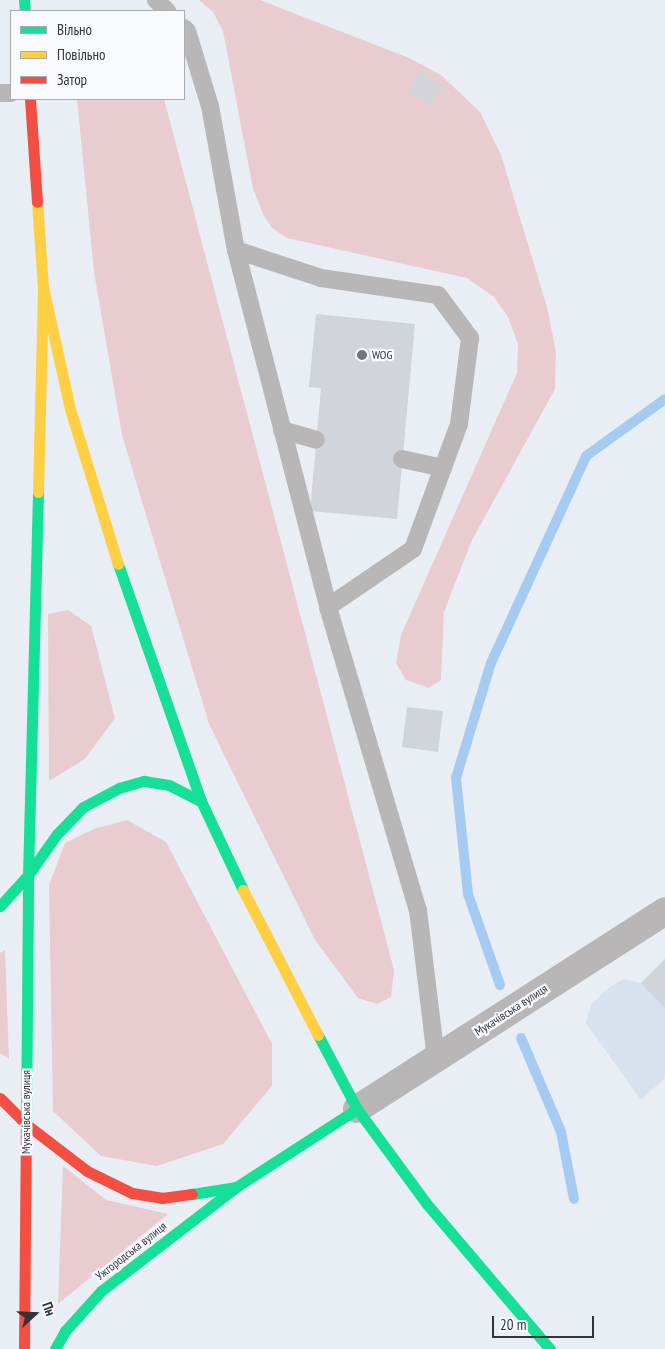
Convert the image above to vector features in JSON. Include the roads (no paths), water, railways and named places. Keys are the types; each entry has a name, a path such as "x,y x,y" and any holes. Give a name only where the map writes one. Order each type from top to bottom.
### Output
{"main road":[{"path":"30,100 43,287 70,409 104,523 201,801 268,944 357,1109 430,1207 550,1349"},
{"name":"Мукачівська вулиця","path":"24,1349 28,874 43,287"},
{"path":"0,906 28,874 57,834 83,808 119,788 144,781 169,785 201,801"},
{"path":"0,1098 26,1124 87,1171 132,1193 162,1198 236,1187"},
{"name":"Ужгородська вулиця","path":"55,1349 65,1331 101,1291 236,1187 357,1109"}],"street":[{"name":"Мукачівська вулиця","path":"357,1109 665,911"}],"lane":[{"path":"156,0 166,10"},
{"path":"185,29 210,106 236,250 328,607 418,910 436,1059"},
{"path":"236,250 321,278 438,295 470,338 459,424 413,549 328,607"},
{"path":"282,430 316,440"},
{"path":"402,459 443,468"}],"waterway":[{"path":"500,985 468,894 456,778 491,663 586,456 665,399"},
{"path":"521,1038 561,1132 574,1199"}],"place":[{"name":"WOG","path":"362,355"}]}
